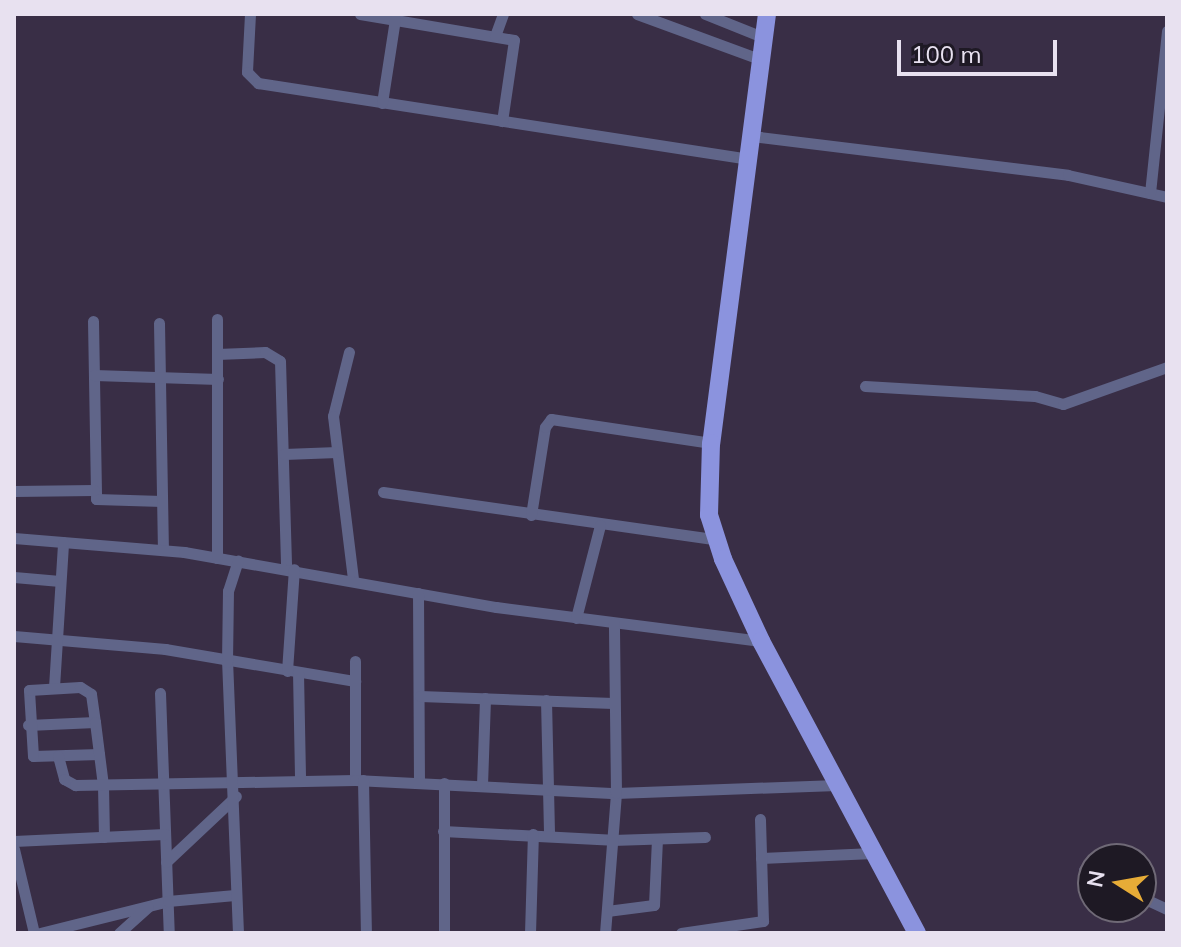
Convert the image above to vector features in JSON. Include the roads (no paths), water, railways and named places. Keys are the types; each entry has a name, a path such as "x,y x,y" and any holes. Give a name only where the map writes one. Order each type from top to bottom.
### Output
{"main road":[{"path":"767,14 711,443 709,515 715,539 761,641 917,933"}],"street":[{"path":"250,14 246,64 252,80 749,159"},
{"path":"360,14 495,36 516,44 502,121"},
{"path":"495,36 503,14"},
{"path":"637,14 762,60"},
{"path":"705,14 765,38"},
{"path":"382,103 395,19"},
{"path":"1150,193 1167,31"},
{"path":"752,136 1068,175 1167,197"},
{"path":"217,319 217,558"},
{"path":"93,321 94,490 99,501 162,501"},
{"path":"159,323 163,550"},
{"path":"217,354 265,352 278,357 300,779"},
{"path":"349,352 333,405 353,580"},
{"path":"865,386 1035,396 1063,404 1167,367"},
{"path":"94,375 218,379"},
{"path":"531,515 545,427 551,419 711,443"},
{"path":"284,454 337,452"},
{"path":"14,491 94,490"},
{"path":"383,492 715,539"},
{"path":"576,618 600,525"},
{"path":"14,526 31,538"},
{"path":"14,538 163,550 576,618 761,641"},
{"path":"54,687 63,542"},
{"path":"238,561 228,591 238,933"},
{"path":"14,577 60,581"},
{"path":"418,593 419,782"},
{"path":"605,933 616,793 614,623"},
{"path":"14,636 165,649 229,663 355,681"},
{"path":"355,661 366,933"},
{"path":"99,754 32,755 27,692 54,687 88,690 95,722 103,785 104,837"},
{"path":"160,693 169,933"},
{"path":"420,696 613,703"},
{"path":"482,785 485,698"},
{"path":"546,700 549,835"},
{"path":"28,725 95,722"},
{"path":"58,756 66,782 103,785 300,779 616,793 837,785"},
{"path":"444,783 444,933"},
{"path":"166,862 236,796"},
{"path":"681,933 762,922 760,819"},
{"path":"443,831 612,840 705,837"},
{"path":"14,841 165,834"},
{"path":"530,933 533,834"},
{"path":"607,911 654,905 657,839"},
{"path":"14,849 37,933 152,904 235,895"},
{"path":"761,858 873,853"},
{"path":"119,933 152,904"}]}
